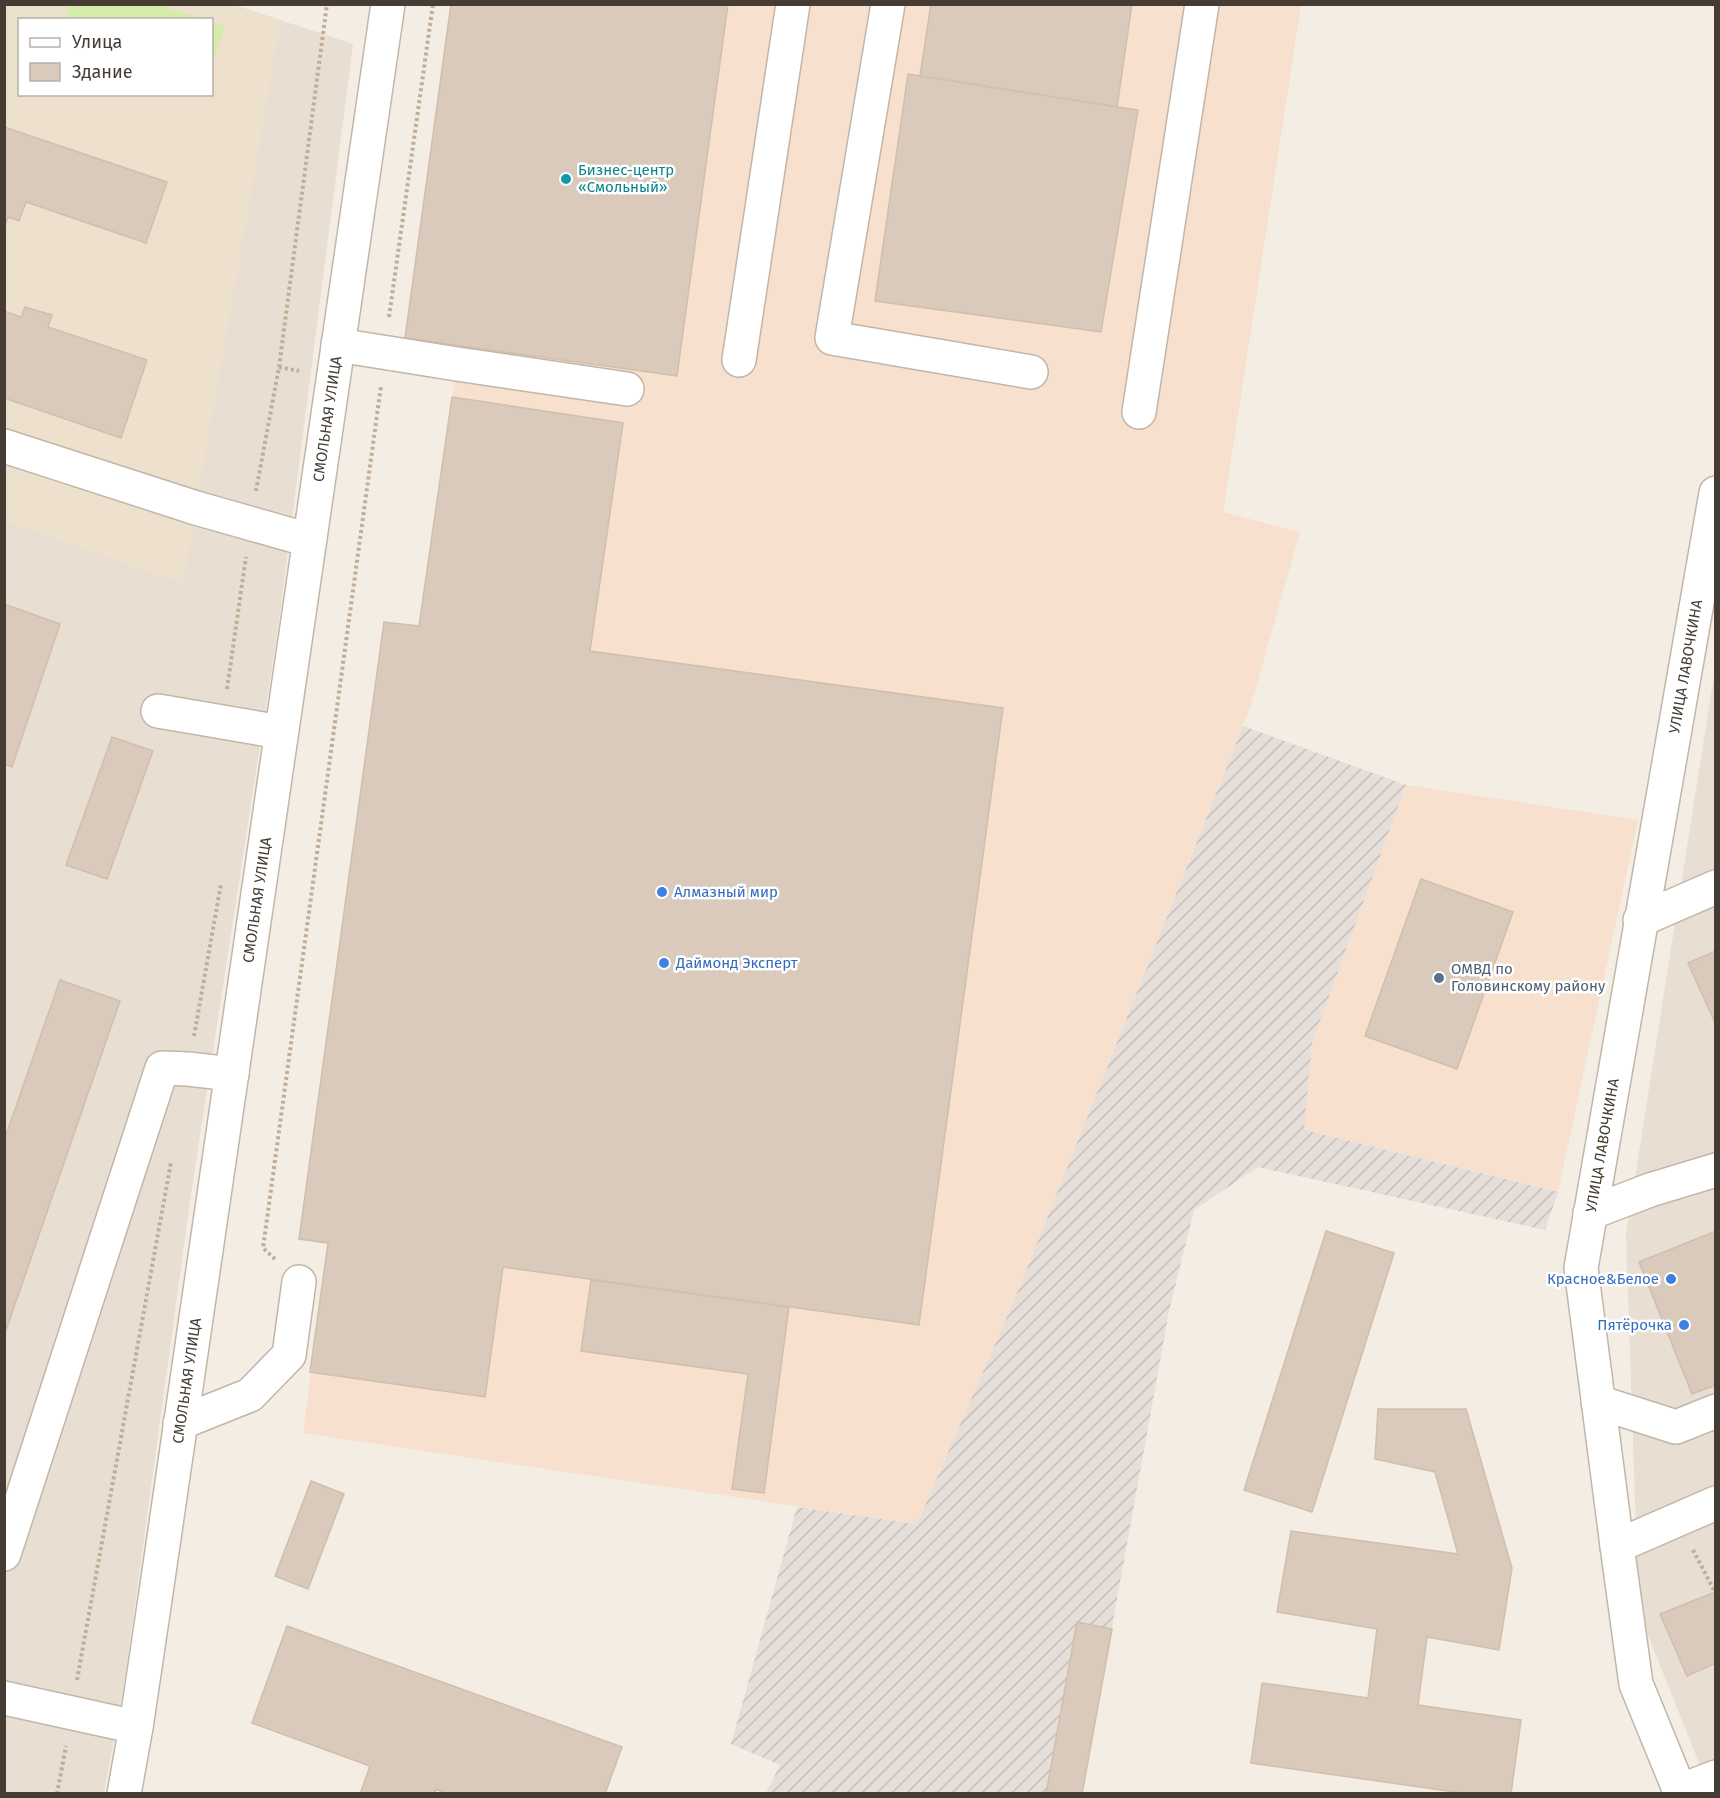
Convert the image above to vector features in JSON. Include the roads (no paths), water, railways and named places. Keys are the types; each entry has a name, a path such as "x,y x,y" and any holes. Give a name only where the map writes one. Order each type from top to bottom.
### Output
{"street":[{"name":"СМОЛЬНАЯ УЛИЦА","path":"124,1794 136,1727 388,4"},
{"path":"739,360 793,4"},
{"path":"888,4 832,338 1031,372"},
{"path":"1139,411 1202,4"},
{"path":"338,345 627,389"},
{"path":"4,446 309,540"},
{"name":"УЛИЦА ЛАВОЧКИНА","path":"1680,1792 1636,1684 1581,1268 1640,920 1703,629 1716,494"},
{"path":"158,711 281,732"},
{"path":"1640,920 1716,887"},
{"path":"4,1554 162,1068 232,1074"},
{"path":"1590,1213 1650,1190 1716,1170"},
{"path":"180,1423 250,1395 289,1355 299,1282"},
{"path":"1598,1402 1676,1427 1716,1411"},
{"path":"1617,1546 1716,1503"},
{"path":"4,1698 136,1727"},
{"path":"1680,1792 1716,1777"}],"place":[{"name":"Бизнес-центр «Смольный»","path":"566,179"},
{"name":"Алмазный мир","path":"662,892"},
{"name":"Даймонд Эксперт","path":"664,963"},
{"name":"ОМВД по Головинскому району","path":"1439,978"},
{"name":"Красное&Белое","path":"1671,1279"},
{"name":"Пятёрочка","path":"1684,1325"}]}
